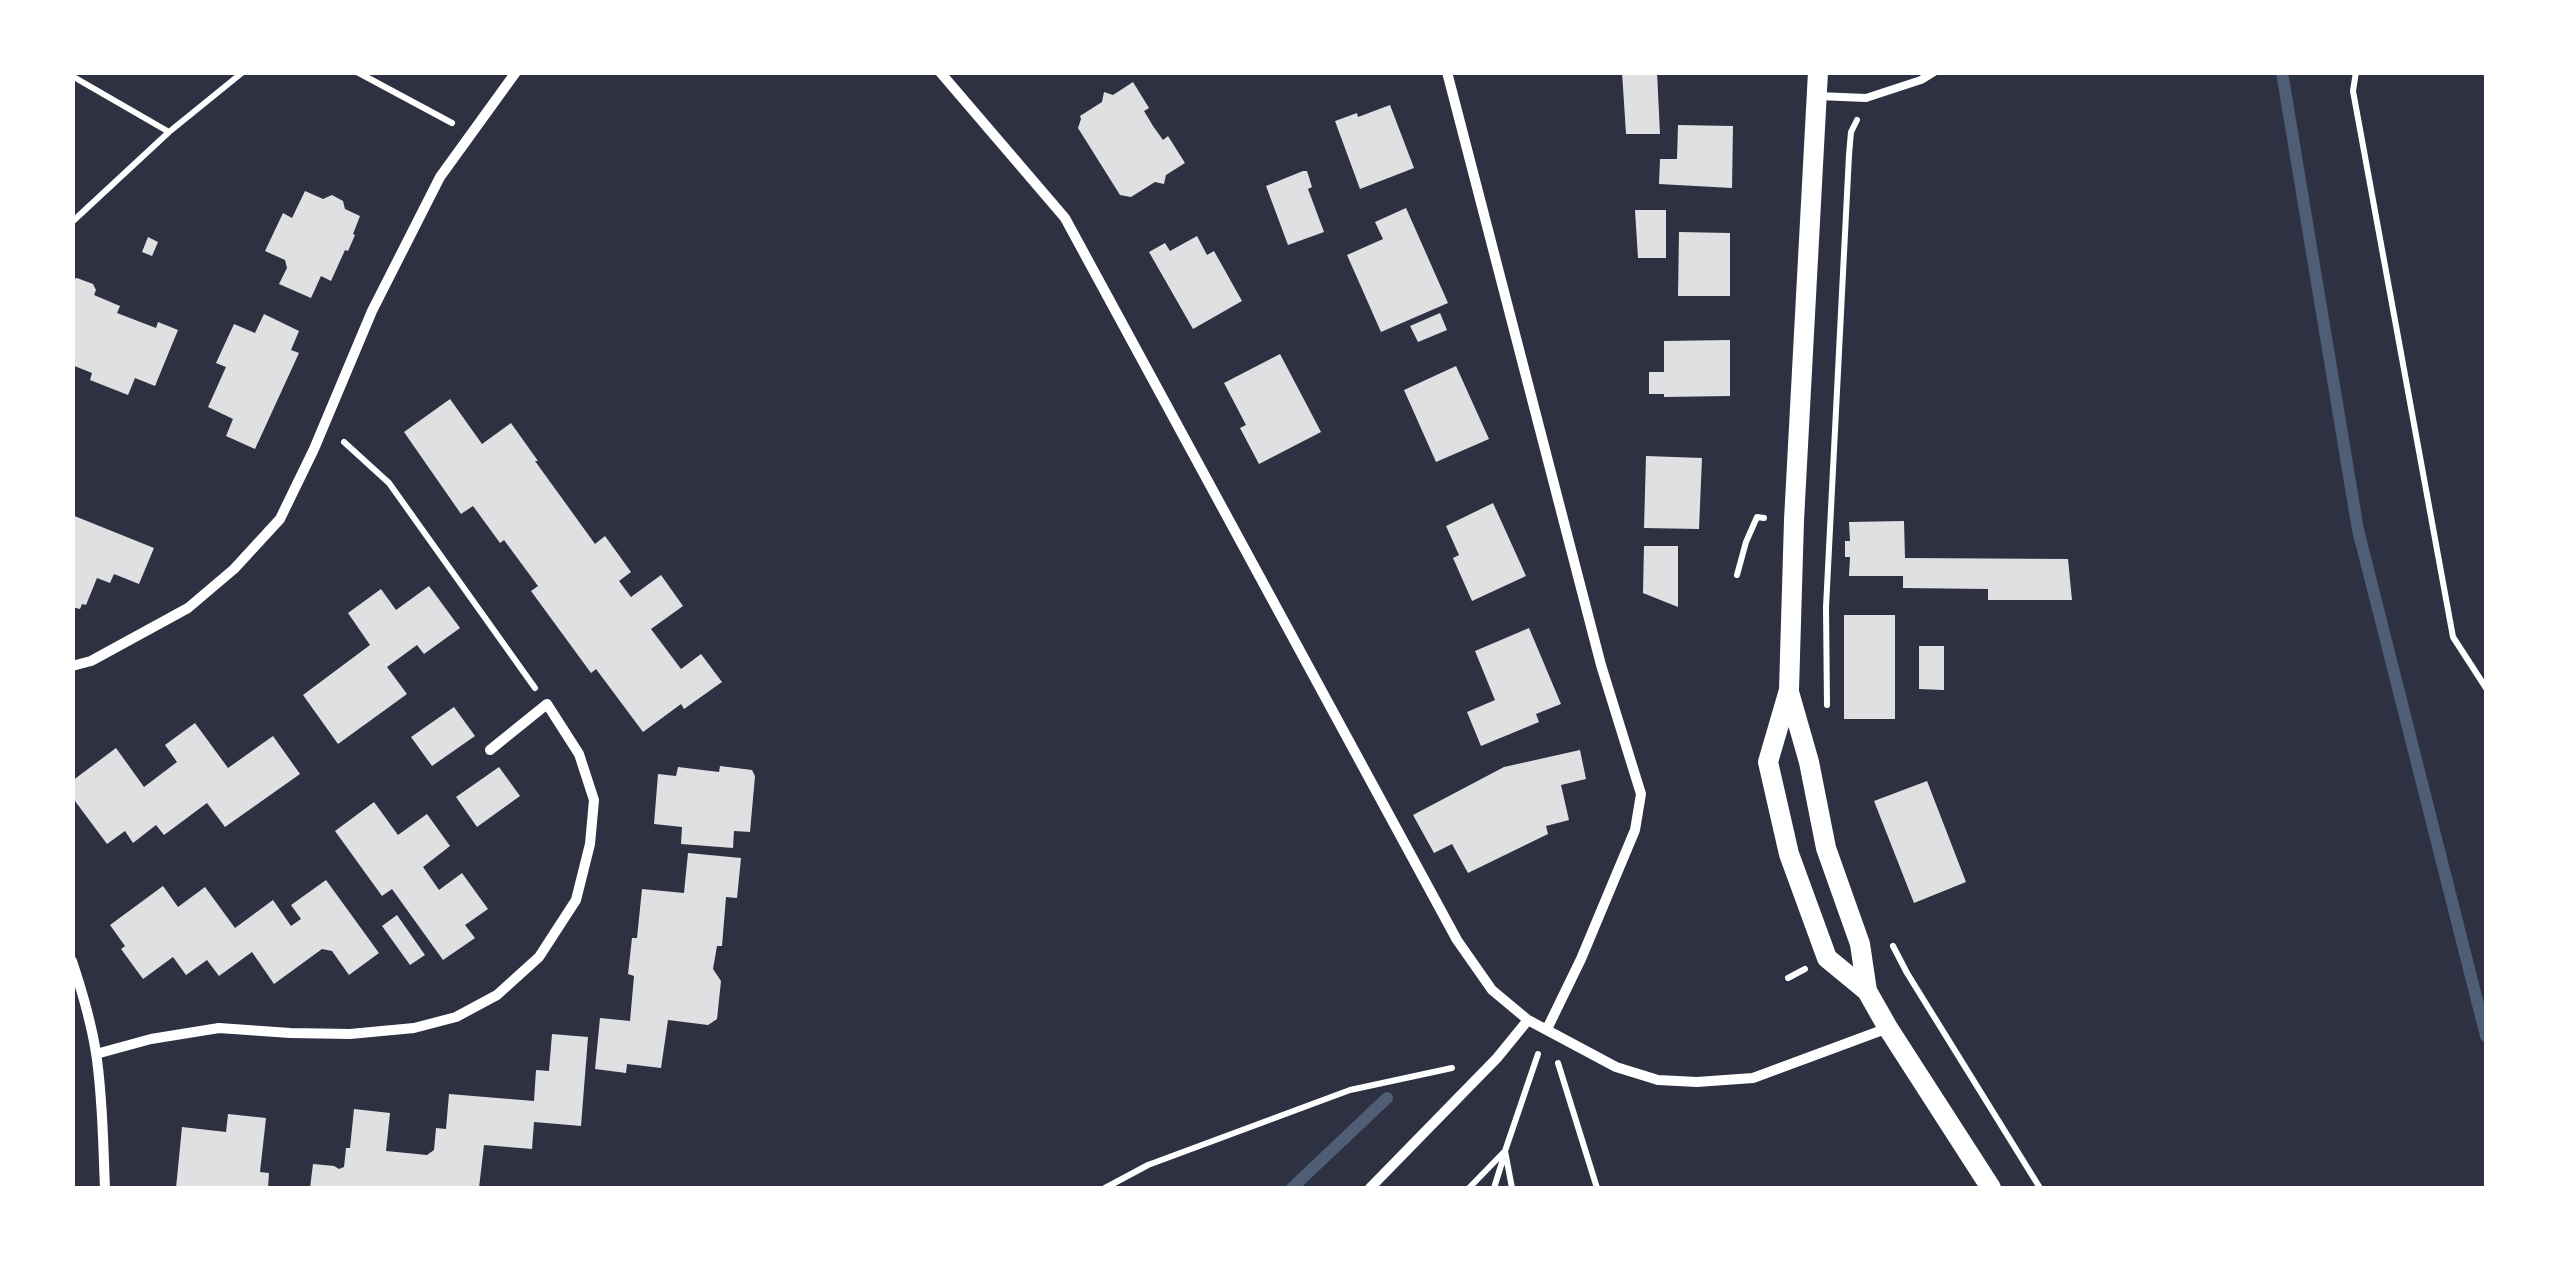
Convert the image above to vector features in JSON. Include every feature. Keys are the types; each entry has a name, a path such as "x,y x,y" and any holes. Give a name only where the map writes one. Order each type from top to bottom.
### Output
{"main road":[{"path":"1818,72 1789,690 1768,762 1789,854 1828,958 1867,991 1991,1188"},
{"path":"1789,690 1809,762 1826,848 1860,944 1867,991"}],"street":[{"path":"72,666 91,661 188,608 234,569 280,519 372,311 440,176 516,72"},
{"path":"940,72 1065,218 1457,940 1492,990 1528,1020 1616,1067 1658,1080 1753,1078 1888,1028"},
{"path":"1447,72 1601,665 1641,794 1635,830 1547,1029"},
{"path":"96,1054 151,1039 219,1028 350,1034 414,1028 456,1017 497,995 539,957 576,900 590,844 594,800 579,754 547,704 490,750"},
{"path":"72,961 87,1005 96,1054 105,1188"},
{"path":"1370,1188 1498,1058 1528,1020"}],"lane":[{"path":"1818,96 1866,98 1934,72"}],"path":[{"path":"72,222 169,132 243,72"},
{"path":"357,72 471,133"},
{"path":"2356,72 2353,91 2453,638 2486,688"},
{"path":"72,76 169,132"},
{"path":"1828,714 1826,606 1849,156 1851,132 1866,98"},
{"path":"324,424 389,483 547,704"},
{"path":"1737,575 1746,542"},
{"path":"1886,932 1907,973 2040,1188"},
{"path":"1494,1188 1547,1029"},
{"path":"1547,1029 1598,1188"},
{"path":"1106,1188 1148,1165 1350,1090 1498,1058"},
{"path":"1468,1188 1505,1151"},
{"path":"1505,1151 1512,1188"}],"building":[{"path":"1622,72 1657,72 1660,134 1626,134"},
{"path":"1133,82 1149,108 1144,111 1153,126 1163,140 1168,136 1185,163 1166,175 1164,184 1155,182 1131,197 1120,195 1078,128 1080,116 1102,102 1104,92 1113,95"},
{"path":"1390,105 1414,168 1360,189 1335,121"},
{"path":"1678,125 1733,126 1732,188 1659,184 1660,159 1677,159"},
{"path":"1307,171 1312,187 1308,189 1324,232 1288,245 1266,186"},
{"path":"305,191 323,199 332,195 343,201 345,209 360,216 348,251 345,250 331,281 321,276 311,298 279,284 287,268 285,260 265,251 283,213 292,218"},
{"path":"1406,208 1448,303 1381,332 1347,255 1383,239 1375,222"},
{"path":"1635,210 1666,210 1666,258 1638,258"},
{"path":"1679,232 1730,233 1730,296 1678,296"},
{"path":"1197,236 1207,255 1214,251 1242,301 1193,329 1149,252 1165,243 1170,251"},
{"path":"148,237 158,242 152,256 142,252"},
{"path":"72,279 93,284 94,295 120,306 117,313 156,328 158,322 178,330 155,386 135,378 128,395 90,380 92,373 72,365"},
{"path":"1440,313 1447,330 1418,342 1410,326"},
{"path":"264,314 299,331 291,350 299,353 255,449 226,436 233,419 208,407 226,367 216,363 234,324 255,333"},
{"path":"1730,340 1730,396 1649,394 1649,372 1664,372 1664,341"},
{"path":"1280,354 1321,432 1259,464 1240,428 1246,425 1224,383"},
{"path":"1456,366 1489,439 1436,462 1404,390"},
{"path":"450,399 482,444 511,423 595,544 605,536 631,572 619,581 631,597 661,575 683,606 651,629 681,669 701,654 722,682 684,709 681,704 643,732 596,669 591,673 531,591 538,586 504,540 500,543 473,506 461,514 404,432"},
{"path":"1646,456 1702,458 1699,529 1644,528"},
{"path":"1493,503 1526,576 1472,601 1453,558 1459,555 1446,526"},
{"path":"72,515 154,548 139,584 114,574 110,583 97,578 86,605 82,604 80,609 72,607"},
{"path":"1904,521 1905,558 2068,559 2072,600 1988,600 1988,589 1903,588 1903,576 1849,576 1850,557 1845,557 1845,541 1850,541 1849,522"},
{"path":"1644,546 1678,546 1678,607 1643,593"},
{"path":"429,586 460,628 424,654 417,645 387,667 407,694 338,744 303,695 370,645 348,613 381,589 396,610"},
{"path":"1844,615 1895,615 1895,719 1844,719"},
{"path":"1529,628 1561,704 1536,714 1539,722 1481,746 1467,712 1495,700 1475,651"},
{"path":"1919,646 1944,646 1944,690 1919,689"},
{"path":"454,707 475,736 432,766 411,737"},
{"path":"195,723 228,768 273,736 300,774 225,827 207,803 164,835 156,825 133,843 125,831 107,844 72,797 72,781 116,748 144,787 177,762 165,745"},
{"path":"1580,750 1586,779 1561,785 1569,820 1546,826 1548,834 1468,873 1452,844 1434,853 1413,815 1504,767"},
{"path":"720,766 752,770 755,776 750,832 734,831 733,848 681,844 682,827 654,824 658,774 676,776 678,767 719,772"},
{"path":"499,767 520,796 477,827 456,797"},
{"path":"1927,781 1966,882 1914,903 1874,801"},
{"path":"374,802 398,835 427,814 450,846 423,867 439,890 462,873 488,909 465,925 475,938 443,960 392,889 382,896 335,831"},
{"path":"688,853 741,858 737,898 726,897 722,946 717,946 713,969 721,981 717,1019 708,1025 668,1020 661,1068 627,1064 626,1073 595,1069 600,1018 630,1021 634,976 628,974 632,938 637,938 642,889 684,893"},
{"path":"326,880 379,953 349,975 332,951 322,949 274,984 252,952 219,976 207,960 186,975 173,957 143,979 121,949 125,946 110,925 163,886 178,907 205,887 235,928 273,900 291,926 301,919 291,905"},
{"path":"397,915 425,955 410,965 382,926"},
{"path":"552,1034 588,1037 581,1126 534,1122 532,1149 484,1145 479,1188 310,1188 313,1164 344,1167 354,1109 390,1113 386,1151 427,1155 434,1150 436,1128 446,1129 449,1094 534,1101 536,1070 549,1071"},
{"path":"228,1114 266,1118 260,1172 269,1173 268,1188 176,1188 182,1127 226,1132"}],"waterway":[{"path":"2282,72 2358,530 2486,1036"},
{"path":"1292,1188 1387,1098"}]}
